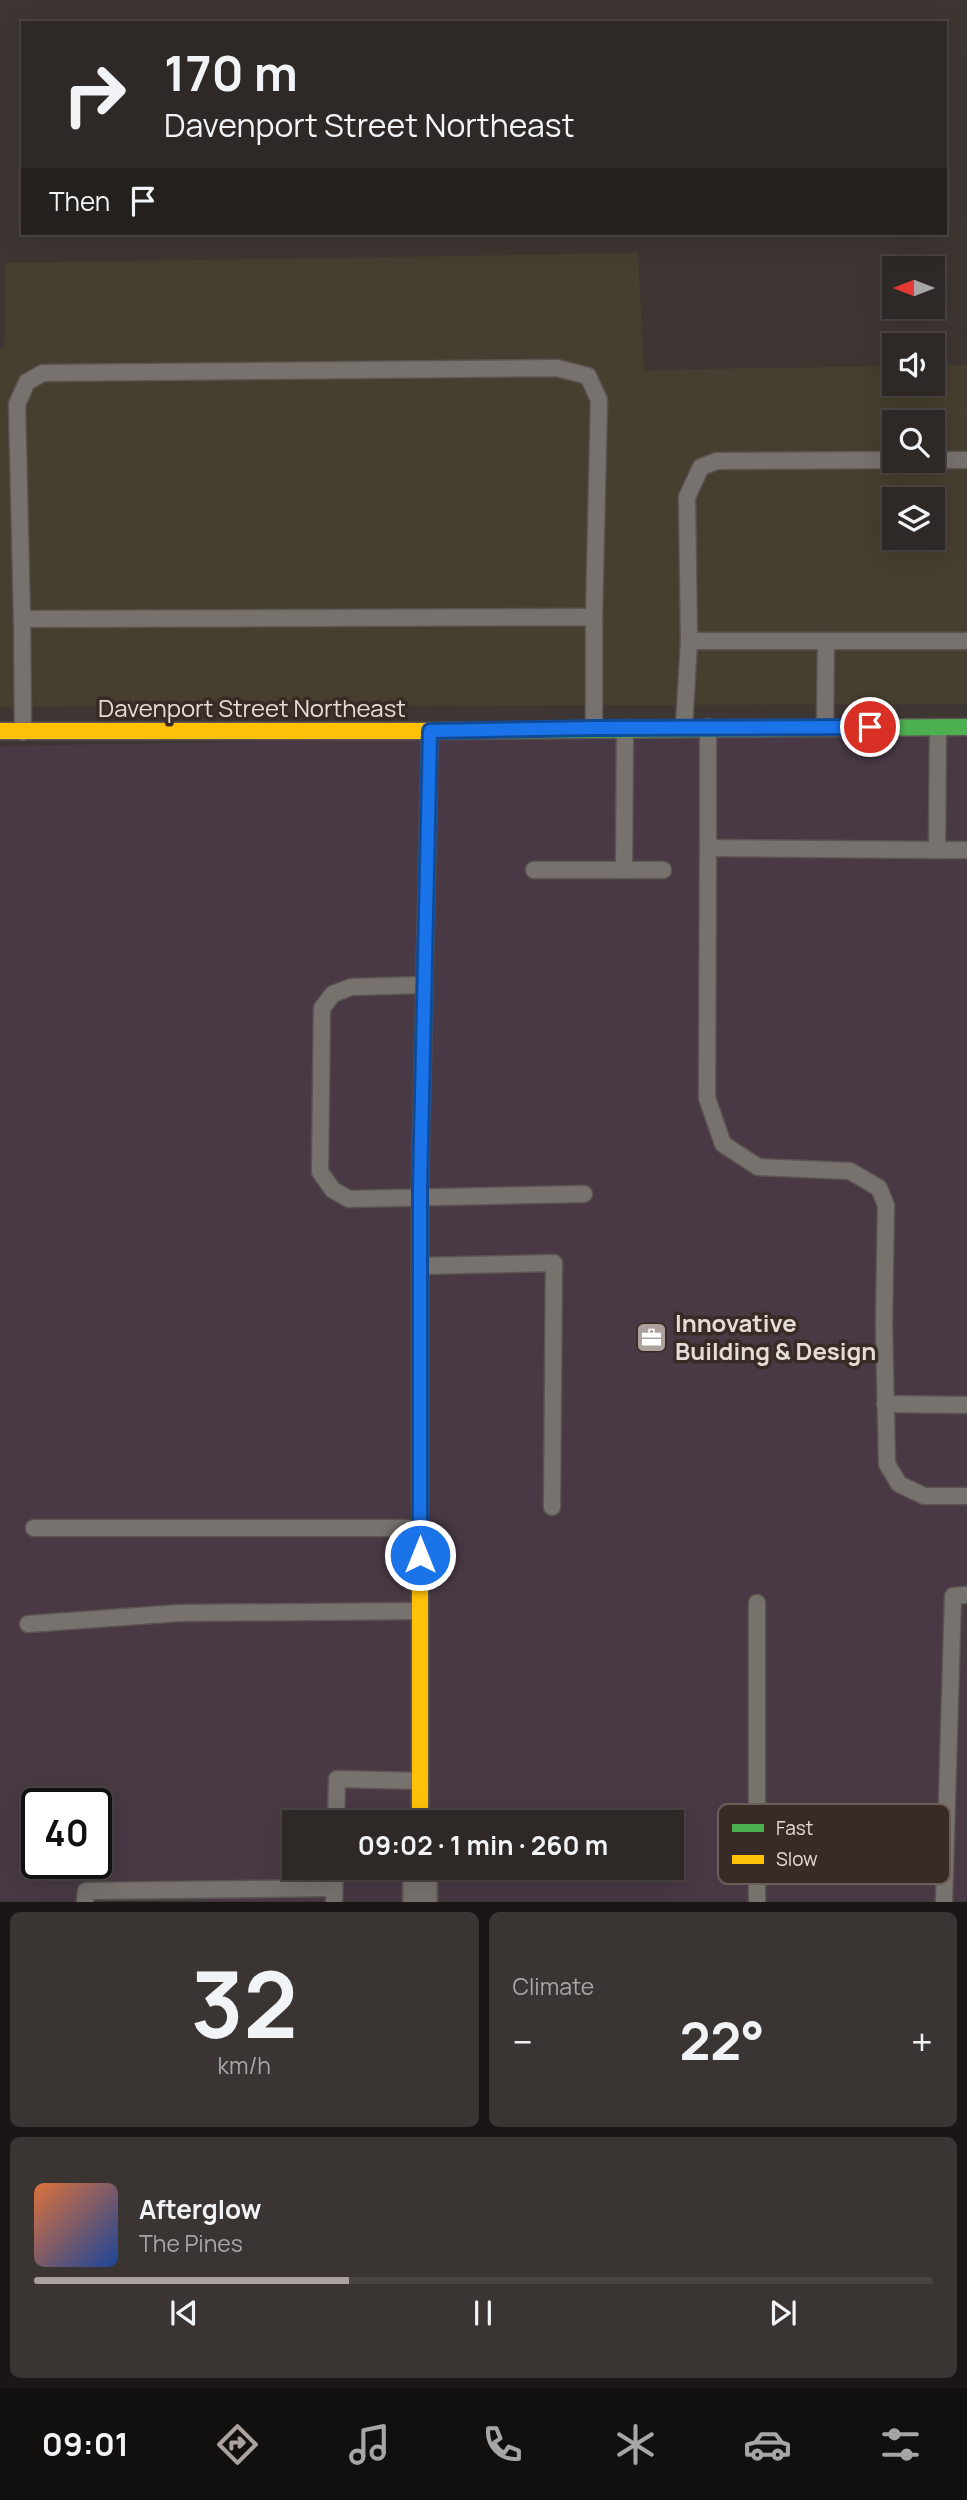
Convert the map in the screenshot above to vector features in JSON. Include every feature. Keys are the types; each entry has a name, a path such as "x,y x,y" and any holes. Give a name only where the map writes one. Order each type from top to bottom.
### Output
{"street":[{"name":"Davenport Street Northeast","path":"0,731 967,727"},
{"path":"420,1810 420,1198 430,731"},
{"path":"420,1880 420,1902"}],"lane":[{"path":"23,732 17,404 27,382 43,373 557,368 588,376 599,400 594,728"},
{"path":"684,727 688,641 687,497 701,467 717,461 882,460"},
{"path":"945,460 967,460"},
{"path":"22,619 594,617"},
{"path":"688,641 967,641"},
{"path":"825,727 826,641"},
{"path":"708,727 707,1098 723,1144 758,1167 850,1171 878,1188 886,1205 884,1325 887,1464 900,1484 924,1496 967,1496"},
{"path":"937,850 938,727"},
{"path":"624,870 625,728"},
{"path":"708,848 967,850"},
{"path":"534,870 663,870"},
{"path":"424,985 351,987 333,994 322,1008 320,1172 333,1190 349,1199 584,1194"},
{"path":"420,1266 554,1263 552,1507"},
{"path":"885,1404 967,1405"},
{"path":"34,1528 420,1528"},
{"path":"946,1804 953,1596 967,1595"},
{"path":"757,1603 757,1804"},
{"path":"28,1624 180,1614 420,1611"},
{"path":"336,1810 337,1779 420,1781"},
{"path":"757,1884 757,1902"},
{"path":"943,1902 944,1884"},
{"path":"85,1902 86,1891 172,1895 334,1895"}],"shaded area":[{"path":"638,253 644,370 882,366 882,396 945,396 945,365 967,365 967,704 0,707 0,349 4,349 6,263"},
{"path":"967,729 967,1901 0,1901 0,746"}],"traffic: fast":[{"path":"441,731 967,727"},
{"path":"420,1440 420,1187 430,731"}],"traffic: slow":[{"path":"0,731 441,731"},
{"path":"420,1440 420,1810"}],"place":[{"name":"Innovative Building & Design","path":"652,1338"}],"route":[{"path":"420,1555 420,1187 430,731 870,727"}]}
